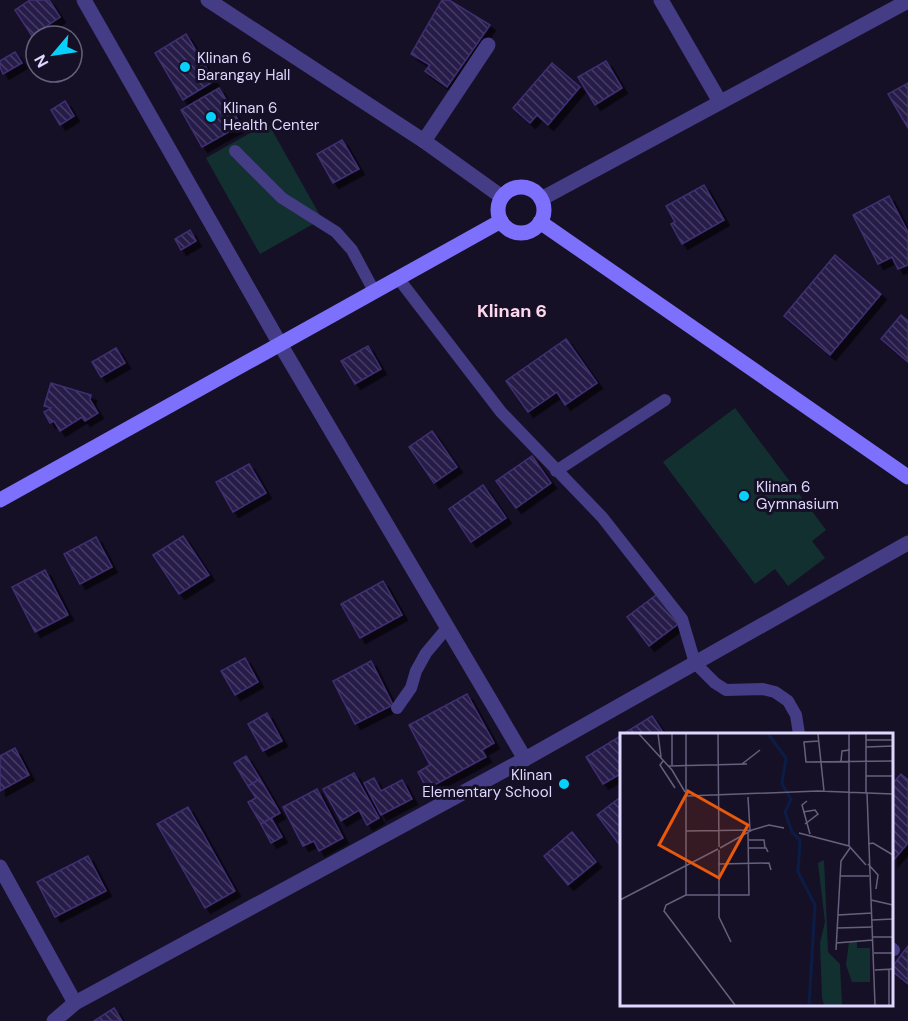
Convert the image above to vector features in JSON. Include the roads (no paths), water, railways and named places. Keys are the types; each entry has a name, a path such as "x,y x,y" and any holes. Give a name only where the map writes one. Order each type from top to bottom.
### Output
{"street":[{"path":"84,0 280,344 525,759"},
{"path":"208,0 424,141 502,196"},
{"path":"662,0 720,102"},
{"path":"541,199 908,1"},
{"path":"424,141 488,45"},
{"path":"514,188 529,189 541,199 543,206 540,222 534,228 520,233 512,231 501,221 498,213 502,196 514,188"},
{"path":"0,500 501,221"},
{"path":"540,222 908,477"},
{"path":"54,1021 75,1003 525,759 908,543"},
{"path":"0,867 75,1003"}],"lane":[{"path":"235,151 282,198 336,232 352,249 374,291"},
{"path":"398,278 501,412 602,517 682,619 695,663 715,683 726,690 763,689 775,692 788,701 796,715 799,733"},
{"path":"556,471 665,400"},
{"path":"397,708 411,688 416,671 426,653 447,627"}],"place":[{"name":"Klinan 6 Barangay Hall","path":"185,67"},
{"name":"Klinan 6 Health Center","path":"211,117"},
{"name":"Klinan 6 Gymnasium","path":"744,496"},
{"name":"Klinan Elementary School","path":"564,784"}],"district":[{"name":"Klinan 6","path":"512,311"}]}
